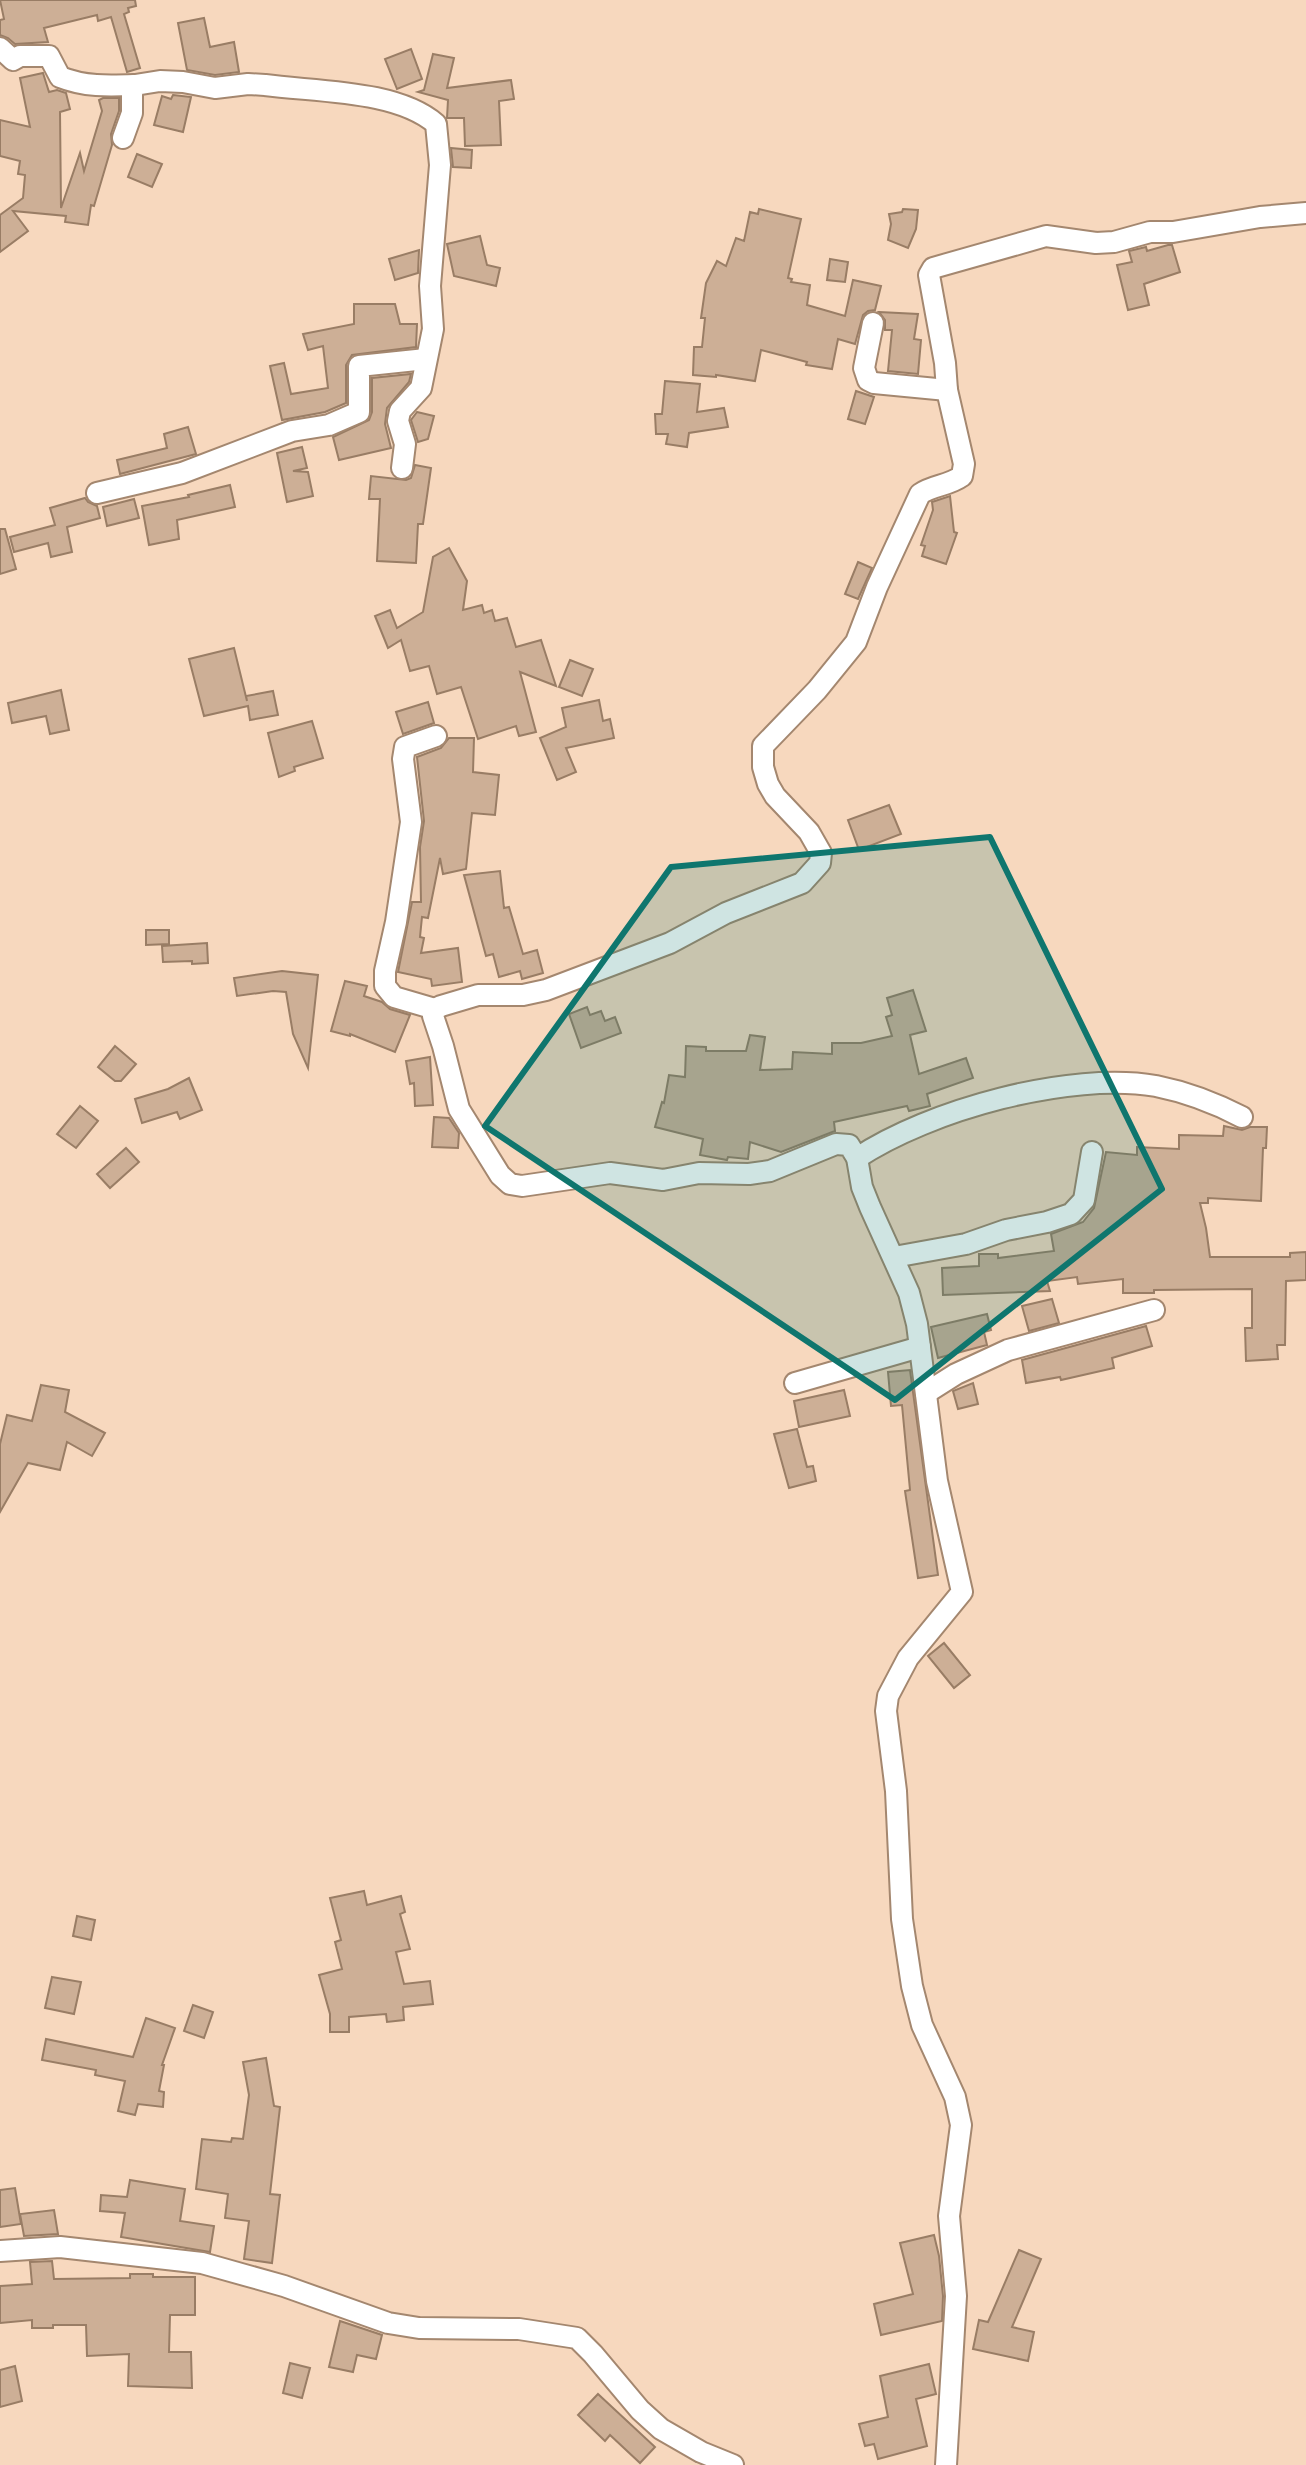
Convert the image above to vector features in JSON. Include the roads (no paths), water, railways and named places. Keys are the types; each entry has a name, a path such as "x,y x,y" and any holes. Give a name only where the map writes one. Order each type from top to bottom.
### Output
{"street":[{"path":"0,48 13,60 20,56 49,56 60,77 76,84 99,87 171,82 215,88 248,84 385,99 423,113 436,124 440,165 430,286 433,329 421,388 400,411 398,421 405,444 402,468"},
{"path":"123,138 132,113 135,85"},
{"path":"436,736 405,747 403,759 411,822 396,922 385,971 385,986 394,997 435,1009 478,995 532,994 670,943 734,910 802,883 820,863 821,853 809,832 775,796 768,784 763,767 763,746 817,690 856,642 877,587 920,494 951,484 962,476 964,464 947,390 929,275 933,268 1046,236 1096,243 1114,242 1150,232 1173,232 1260,217 1306,213"},
{"path":"873,323 864,368 868,380 947,390"},
{"path":"97,493 182,473 292,431 329,425 359,412 359,366 426,359"},
{"path":"435,1009 433,1016 459,1109 500,1175 510,1184 522,1186 610,1173 663,1180 699,1173 759,1172 779,1168 836,1144 849,1145 857,1158 862,1187 909,1293 917,1324 937,1481 962,1592 908,1658 888,1696 886,1711 896,1791 902,1919 910,1975 922,2025 955,2097 961,2125 949,2216 956,2296 946,2465"},
{"path":"857,1158 884,1141 925,1123 1000,1100 1071,1085 1121,1083 1154,1086 1197,1097 1242,1117"},
{"path":"894,1257 966,1244 1006,1230 1071,1214 1084,1200 1092,1152"},
{"path":"926,1393 956,1374 1008,1350 1154,1310"},
{"path":"795,1383 920,1347"},
{"path":"0,2251 60,2247 202,2263 284,2286 388,2323 419,2328 519,2329 577,2338 640,2410 661,2429 701,2452 733,2465"}]}
